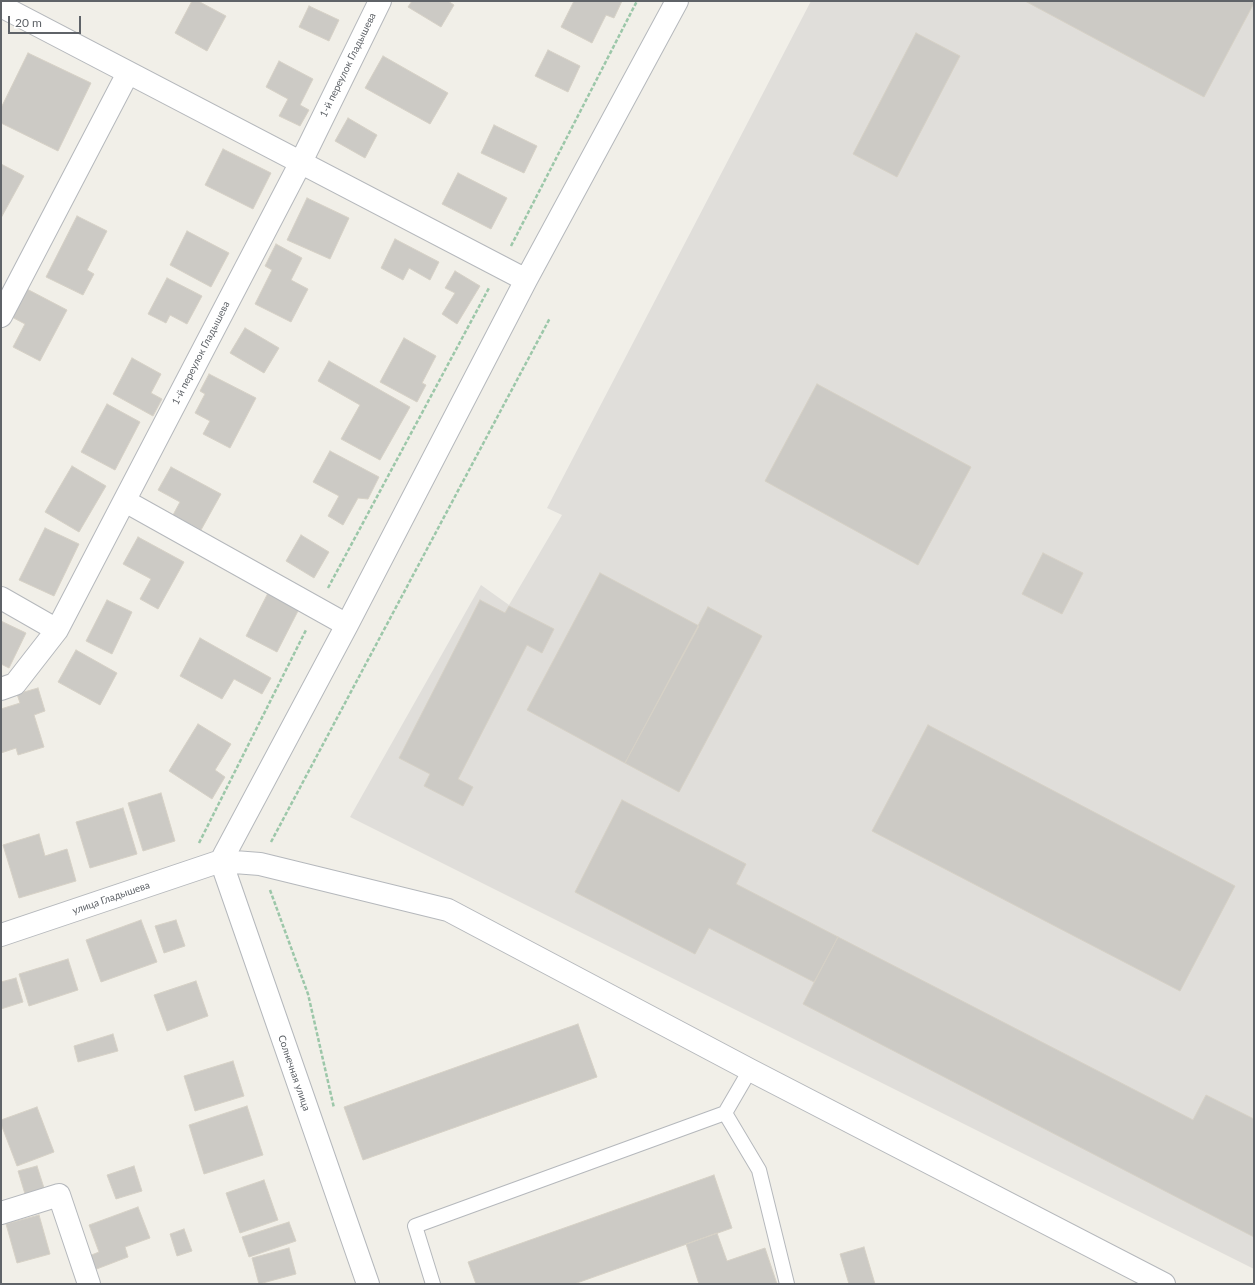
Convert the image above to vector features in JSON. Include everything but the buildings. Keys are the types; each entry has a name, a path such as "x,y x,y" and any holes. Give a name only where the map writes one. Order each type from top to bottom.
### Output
{"street":[{"name":"1-й переулок Гладышева","path":"1,689 15,684 57,630 300,162 380,1"},
{"path":"677,1 526,280 347,625 221,861 260,864 448,910 750,1070 1164,1284"},
{"path":"1,6 526,280"},
{"path":"1,316 128,73"},
{"path":"125,500 316,609 347,625"},
{"path":"1,598 57,630"},
{"name":"улица Гладышева","path":"1,935 221,861"},
{"name":"Солнечная улица","path":"221,861 368,1284"},
{"path":"1,1213 59,1195 89,1284"}],"lane":[{"path":"433,1284 415,1226 725,1113 750,1070"},
{"path":"725,1113 759,1170 787,1284"}],"path":[{"path":"183,874 316,609 501,266 637,1"},
{"path":"334,1111 308,994 260,864 550,318"}],"shaded area":[{"path":"811,1 1254,1 1254,1269 350,817 481,585 509,605 562,515 547,508"}]}
